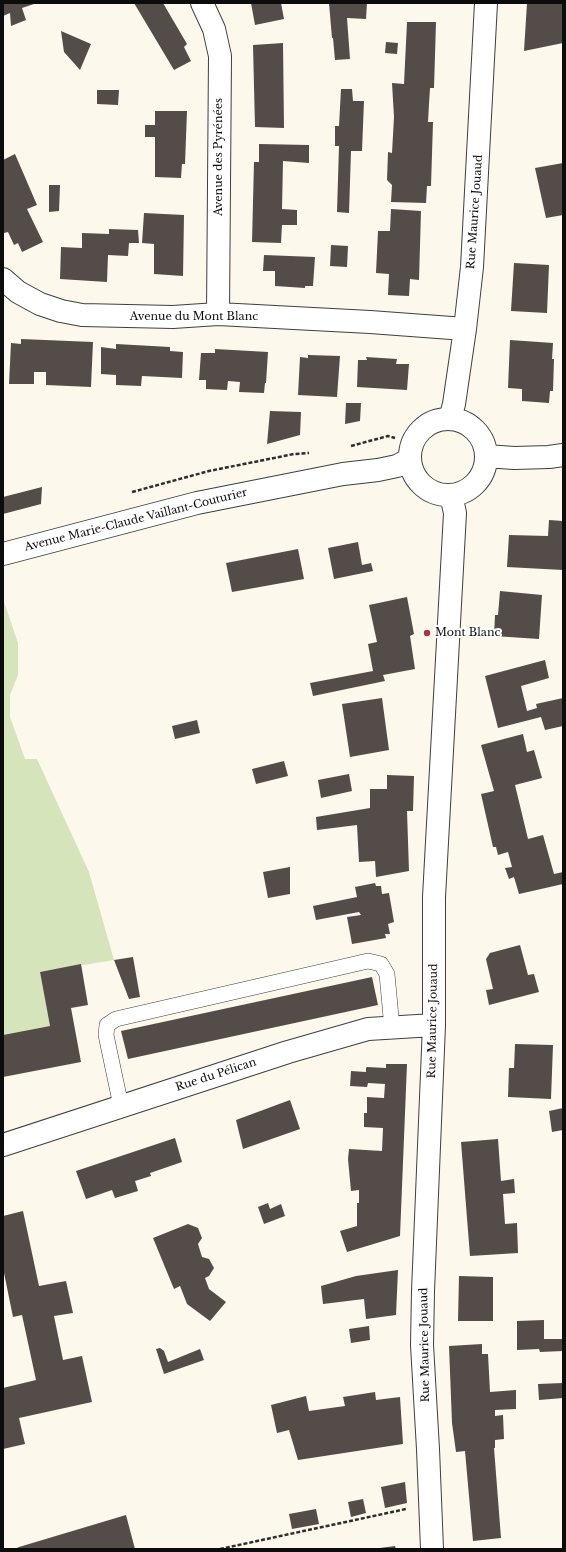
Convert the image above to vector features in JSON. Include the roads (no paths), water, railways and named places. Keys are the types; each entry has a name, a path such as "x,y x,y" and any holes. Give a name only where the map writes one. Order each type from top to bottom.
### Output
{"street":[{"name":"Avenue des Pyrénées","path":"202,3 214,29 220,56 218,314"},
{"name":"Rue Maurice Jouaud","path":"450,419 454,404 465,329 472,259 486,3"},
{"name":"Avenue du Mont Blanc","path":"3,279 18,292 40,304 82,316 173,317 218,314 465,329"},
{"path":"450,419 464,423 475,431 483,442 486,456 483,470 476,482 465,491 451,494 432,492 422,485 414,473 410,460 413,442 422,429 435,421 450,419"},
{"path":"486,456 514,458 563,455"},
{"name":"Avenue Marie-Claude Vaillant-Couturier","path":"3,554 197,503 343,474 378,470 397,466 410,460"},
{"name":"Rue Maurice Jouaud","path":"432,1549 423,1330 434,1026 434,897 455,513 451,494"},
{"name":"Rue du Pélican","path":"3,1145 288,1052 368,1029 434,1026"}],"lane":[{"path":"121,1106 106,1035 108,1025 116,1018 368,961 382,964 387,974 392,1028"}],"place":[{"name":"Mont Blanc","path":"427,633"}]}
